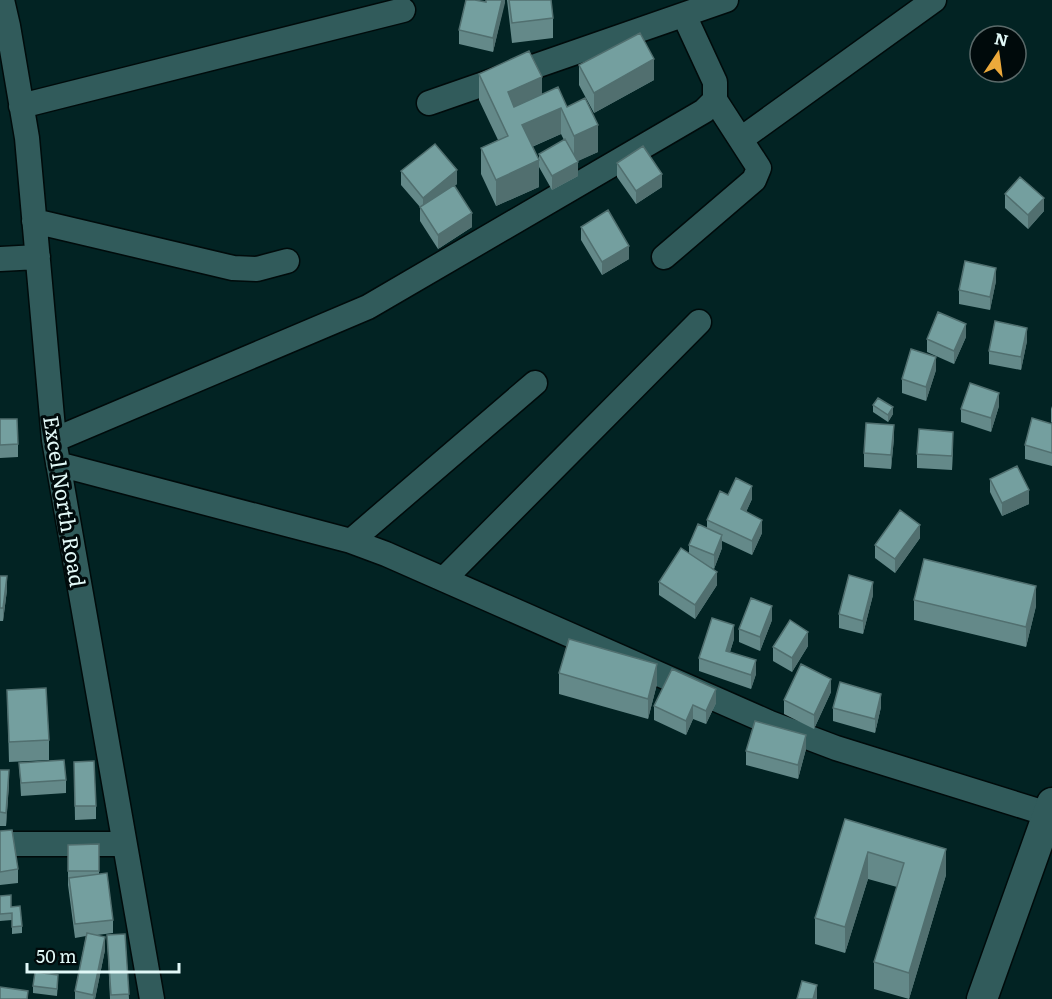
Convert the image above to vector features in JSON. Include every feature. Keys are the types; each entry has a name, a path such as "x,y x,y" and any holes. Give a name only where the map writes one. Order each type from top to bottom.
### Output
{"street":[{"name":"Excel North Road","path":"2,0 27,138 57,464 152,999"},
{"path":"429,103 726,0"},
{"path":"741,139 934,0"},
{"path":"21,106 403,10"},
{"path":"664,257 754,180 759,168 715,100 715,82 684,15"},
{"path":"54,440 368,307 704,111 715,100"},
{"path":"34,221 233,268 257,269 287,261"},
{"path":"0,259 38,257"},
{"path":"444,579 699,322"},
{"path":"351,541 534,383"},
{"path":"57,464 351,541 444,579 770,723 836,747 1050,809 982,999"},
{"path":"0,844 124,844"}],"building":[{"path":"466,0 486,2 486,0 502,0 493,38 459,30"},
{"path":"509,0 551,0 553,18 512,23"},
{"path":"640,33 654,59 594,93 579,65"},
{"path":"529,51 542,77 508,92 514,107 558,87 567,107 585,98 598,125 574,136 561,108 522,125 539,160 496,180 481,148 508,136 479,74"},
{"path":"565,139 578,162 552,176 539,154"},
{"path":"435,144 457,170 423,198 401,171"},
{"path":"643,146 662,174 636,191 617,163"},
{"path":"1020,177 1044,198 1028,215 1005,194"},
{"path":"454,185 472,213 438,235 420,207"},
{"path":"608,210 629,246 602,262 581,227"},
{"path":"965,261 996,268 990,297 959,290"},
{"path":"938,312 966,324 954,351 927,339"},
{"path":"995,321 1027,328 1021,357 989,351"},
{"path":"911,349 936,357 926,387 902,379"},
{"path":"970,383 999,393 991,418 961,409"},
{"path":"878,398 893,407 888,415 873,405"},
{"path":"1032,418 1052,424 1052,453 1025,445"},
{"path":"0,419 17,419 18,444 0,445"},
{"path":"866,423 894,425 891,455 864,453"},
{"path":"919,429 953,432 952,456 917,454"},
{"path":"1017,466 1029,490 1002,503 990,479"},
{"path":"736,478 752,486 741,509 762,520 752,541 707,520 720,491 728,495"},
{"path":"900,510 920,525 895,559 875,545"},
{"path":"698,524 722,535 714,555 689,545"},
{"path":"681,548 717,572 695,605 659,582"},
{"path":"924,559 1036,586 1026,627 914,600"},
{"path":"849,575 873,582 863,621 839,614"},
{"path":"0,576 7,576 3,608 0,608"},
{"path":"751,598 772,606 760,637 739,629"},
{"path":"712,618 734,625 726,651 756,660 751,675 699,658"},
{"path":"790,620 808,632 792,658 773,647"},
{"path":"569,639 657,664 648,699 559,673"},
{"path":"801,664 831,679 814,715 784,700"},
{"path":"672,669 716,689 706,711 693,705 686,721 654,706"},
{"path":"840,682 881,694 875,719 833,708"},
{"path":"46,688 49,740 9,742 7,690"},
{"path":"755,721 806,735 798,765 746,751"},
{"path":"64,760 66,780 21,783 19,763"},
{"path":"94,761 96,806 75,806 74,762"},
{"path":"0,770 9,770 6,813 0,812"},
{"path":"845,819 946,849 909,973 874,962 904,863 868,852 845,927 815,918"},
{"path":"12,830 18,869 0,872 0,831"},
{"path":"99,844 99,871 68,871 68,845"},
{"path":"107,873 113,920 75,924 69,878"},
{"path":"11,895 11,907 20,906 22,926 12,927 12,913 0,914 0,896"},
{"path":"87,933 105,937 93,995 75,991"},
{"path":"125,934 129,994 111,995 107,935"},
{"path":"35,972 58,975 57,989 33,986"},
{"path":"802,981 817,985 813,999 797,999"},
{"path":"0,987 28,991 27,999 0,999"}]}
